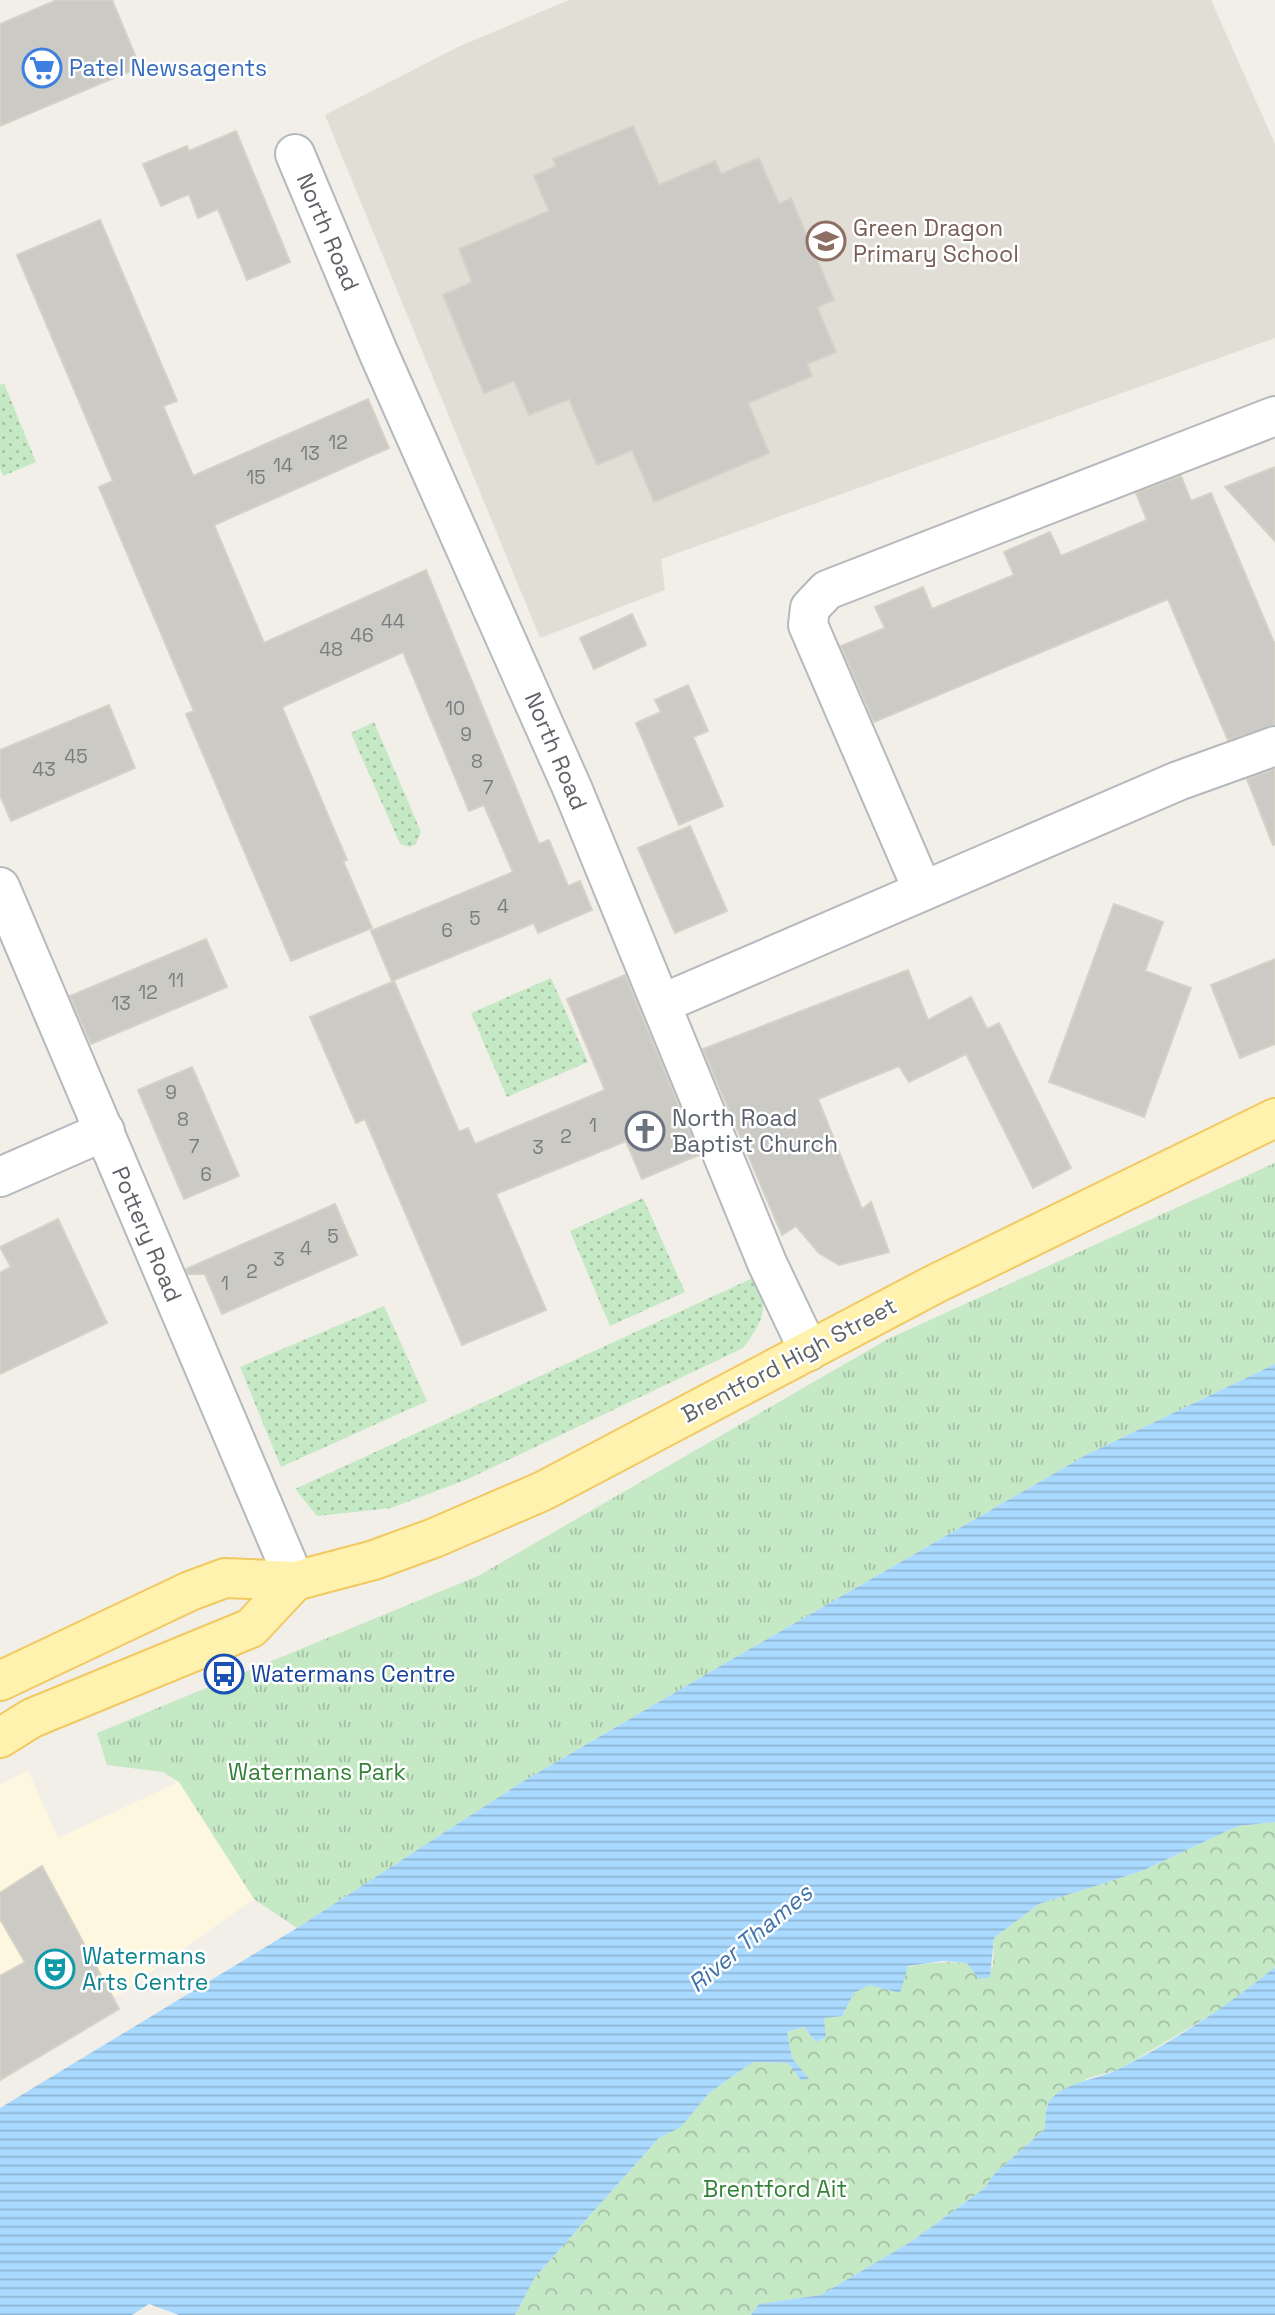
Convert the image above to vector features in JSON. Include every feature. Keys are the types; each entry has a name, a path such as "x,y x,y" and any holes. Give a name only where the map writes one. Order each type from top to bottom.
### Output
{"main road":[{"name":"Brentford High Street","path":"0,1681 190,1591 225,1578 295,1581 374,1560 434,1538 543,1491 1034,1233 1275,1118"},
{"path":"0,1738 32,1718 251,1628 295,1581"}],"street":[{"name":"North Road","path":"295,154 379,354 573,789 767,1263 809,1351"},
{"path":"923,891 808,625 810,608 827,590 1275,416"},
{"path":"661,1004 1178,782 1275,746"},
{"name":"Pottery Road","path":"0,887 295,1581"},
{"path":"0,1177 104,1131"}],"shaded area":[{"name":"Green Dragon Primary School","path":"569,0 1211,0 1275,144 1275,338 661,559 665,590 540,638 325,115 458,47"},
{"path":"28,1770 58,1838 179,1782 254,1899 0,2078 0,1785"}],"green space":[{"path":"4,383 36,462 3,476 0,468 0,385"},
{"path":"374,722 421,832 416,844 410,847 400,844 351,733"},
{"path":"551,978 588,1062 507,1097 471,1013"},
{"name":"Watermans Park","path":"1275,1163 1275,1364 1086,1455 522,1782 297,1928 254,1899 179,1782 163,1772 107,1765 97,1733 478,1576 888,1339"},
{"path":"643,1198 685,1292 610,1326 570,1231"},
{"path":"755,1277 762,1298 762,1314 760,1322 743,1348 468,1479 391,1508 317,1516 295,1489"},
{"path":"384,1306 427,1401 281,1467 240,1367"},
{"name":"Brentford Ait","path":"1275,1822 1275,1967 1231,2003 1118,2070 1088,2078 1047,2104 1045,2129 995,2173 985,2188 912,2241 821,2295 760,2304 751,2315 515,2315 535,2277 659,2138 681,2127 709,2093 753,2062 788,2063 801,2080 808,2079 792,2058 786,2032 804,2027 816,2042 826,2037 823,2017 842,2016 856,1992 894,1971 924,1964 967,1963 979,1978 993,1966 994,1938 1039,1904 1142,1871 1238,1826"}],"water":[{"name":"River Thames","path":"1275,1364 1275,1822 1238,1826 1142,1871 1039,1904 994,1938 990,1977 979,1979 967,1963 943,1961 908,1966 900,1993 869,1985 854,1993 842,2016 824,2018 826,2037 816,2042 804,2027 787,2032 792,2058 809,2079 801,2080 788,2063 753,2062 709,2093 681,2127 659,2138 535,2277 515,2315 179,2315 149,2304 132,2315 0,2315 0,2108 297,1928 522,1782 717,1668 1086,1455"},
{"path":"1275,1967 1275,2315 751,2315 759,2304 821,2295 912,2241 985,2188 995,2173 1045,2129 1048,2105 1059,2092 1121,2068 1161,2046 1220,2009"}],"building":[{"path":"57,0 112,0 140,67 0,126 0,24"},
{"path":"633,126 659,185 715,161 721,174 759,158 779,204 791,198 834,300 817,307 836,352 807,364 812,376 748,403 769,453 654,502 632,450 597,465 569,399 529,415 514,381 484,393 443,295 472,282 459,249 549,211 534,176 556,166 553,159"},
{"path":"236,131 290,262 247,280 218,209 198,218 189,194 161,206 143,164 187,146 189,151"},
{"path":"100,220 177,401 163,406 193,476 368,399 389,448 214,525 264,643 426,570 539,844 549,840 568,886 580,881 592,910 538,933 534,923 392,981 371,931 513,872 484,805 469,811 403,652 282,707 347,860 343,861 372,928 291,961 186,714 194,711 99,487 113,481 17,255"},
{"path":"1275,467 1275,541 1225,487"},
{"path":"1181,476 1191,501 1211,493 1275,645 1275,725 1228,740 1168,599 874,722 841,646 885,628 875,607 923,587 932,609 1014,575 1004,552 1050,532 1061,556 1147,520 1136,493"},
{"path":"632,614 646,645 594,669 580,638"},
{"path":"688,685 708,731 693,737 723,806 679,825 636,723 661,712 655,700"},
{"path":"109,705 135,768 11,821 0,795 0,750"},
{"path":"1275,769 1275,844 1273,845 1247,779"},
{"path":"690,826 727,911 675,933 638,848"},
{"path":"1114,904 1163,922 1145,971 1191,988 1144,1117 1049,1082"},
{"path":"206,939 227,987 91,1044 70,996"},
{"path":"1275,959 1275,1044 1240,1058 1211,985"},
{"path":"908,970 928,1020 971,997 987,1029 999,1023 1071,1168 1033,1188 966,1054 909,1082 899,1066 818,1099 862,1209 871,1202 889,1252 839,1265 819,1253 796,1226 782,1235 703,1049"},
{"path":"625,975 699,1155 642,1179 626,1141 496,1194 546,1310 462,1345 365,1119 356,1123 310,1017 394,981 459,1132 468,1128 475,1144 605,1090 567,999"},
{"path":"192,1067 239,1176 184,1199 138,1090"},
{"path":"335,1204 357,1255 222,1314 205,1274 188,1274 186,1269"},
{"path":"58,1219 107,1323 0,1374 0,1273 11,1267 0,1247"},
{"name":"Watermans Arts Centre","path":"42,1866 119,2009 0,2080 0,1976 25,1962 0,1919 0,1893"}],"place":[{"name":"Patel Newsagents","path":"42,68"},
{"name":"Green Dragon Primary School","path":"826,241"},
{"name":"North Road Baptist Church","path":"645,1131"},
{"name":"Watermans Centre","path":"224,1674"},
{"name":"Watermans Arts Centre","path":"55,1969"}]}
